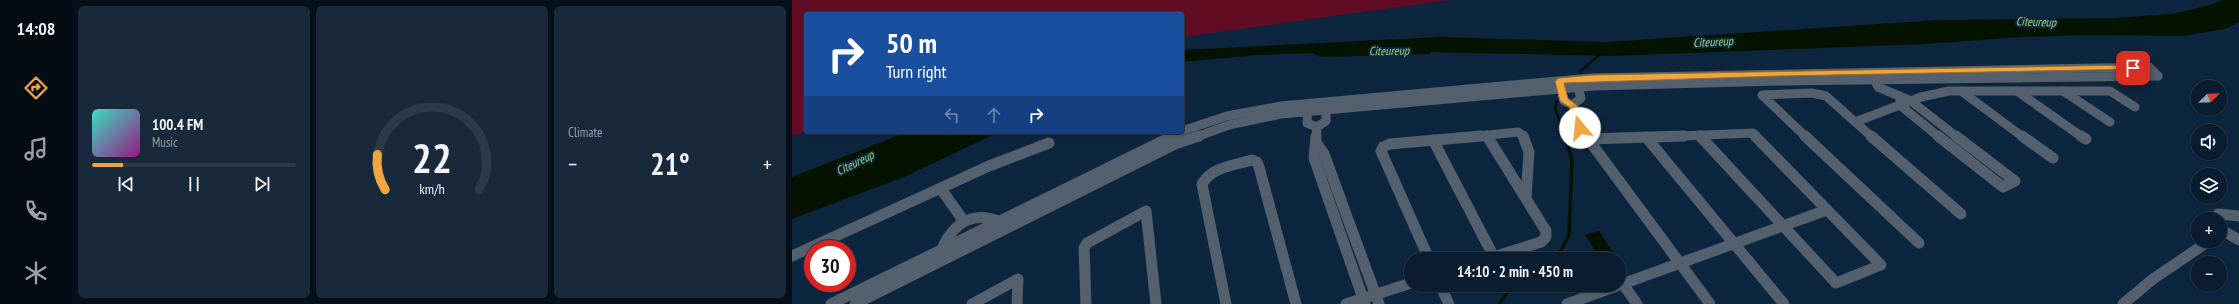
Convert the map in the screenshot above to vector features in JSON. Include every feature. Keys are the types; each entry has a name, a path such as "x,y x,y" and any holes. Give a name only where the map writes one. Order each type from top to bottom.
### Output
{"street":[{"path":"1184,131 1227,116 1326,105 1576,83 1872,76 1887,80 2158,76 2149,67 1887,80"},
{"path":"1887,80 1900,103 2003,187 2015,181 1911,101"},
{"path":"1573,105 1581,98 1576,83"},
{"path":"1560,85 1564,101 1573,105 1580,128 1710,304"},
{"path":"1855,122 1900,103 1935,93 1961,91 2110,91 2135,107"},
{"path":"1961,91 2053,158"},
{"path":"2017,91 2086,139"},
{"path":"2063,91 2110,122"},
{"path":"1918,243 1762,95 1820,94 1826,96 1961,214"},
{"path":"1317,128 1326,122 1326,105"},
{"path":"1308,107 1307,123 1317,128"},
{"path":"855,304 1175,144 1229,124 1308,107"},
{"path":"1317,128 1317,144 1314,158 1364,301"},
{"path":"1426,252 1381,151 1383,147 1390,144 1518,132 1524,134 1527,140 1530,166 1526,198"},
{"path":"1588,139 1753,133 1881,265 1836,283 1700,135"},
{"path":"831,304 843,301 942,249 1177,134"},
{"path":"1487,135 1546,231 1546,237 1541,242 1509,252"},
{"path":"1646,137 1784,304"},
{"path":"1433,140 1487,252"},
{"path":"792,256 989,166 1049,143"},
{"path":"1317,144 1324,154 1377,299"},
{"path":"1226,304 1202,184 1204,178 1211,173 1252,160 1257,162 1260,167 1296,304"},
{"path":"941,189 963,220"},
{"path":"1626,283 1827,210"},
{"path":"1086,304 1084,248 1087,243 1146,211 1156,304"},
{"path":"2227,214 2239,216"},
{"path":"942,249 952,228 963,220 976,216 988,216 998,221"},
{"path":"2227,234 2239,240"},
{"path":"2123,304 2153,279 2200,248"},
{"path":"972,304 1018,279 1017,304"},
{"path":"1346,304 1377,299 1404,286"},
{"path":"1626,288 1637,304"},
{"path":"1443,292 1449,304"},
{"path":"1568,304 1601,292"}],"shaded area":[{"path":"792,0 1449,0 1184,37 1184,12 804,12 804,132 792,136"}],"water":[{"path":"2222,0 2239,0 2239,22 2225,29 2182,36 2089,35 2023,37 1925,44 1614,56 1378,51 1258,55 1184,62 1184,50 1439,37 1608,42 1939,20 2114,18 2172,14 2210,5"},
{"path":"902,134 995,134 904,177 792,219 792,177"},
{"path":"1599,231 1613,252 1596,252 1585,235"}],"waterway":[{"name":"Citeureup","path":"1321,52 1424,51"},
{"path":"1580,72 1601,53"},
{"path":"1557,101 1555,108 1565,137"},
{"path":"1560,252 1569,235 1572,159 1564,136"},
{"path":"1499,304 1508,292"}],"route":[{"path":"1580,128 1573,105 1564,101 1559,81 1592,78 1779,73 2133,68"}]}
